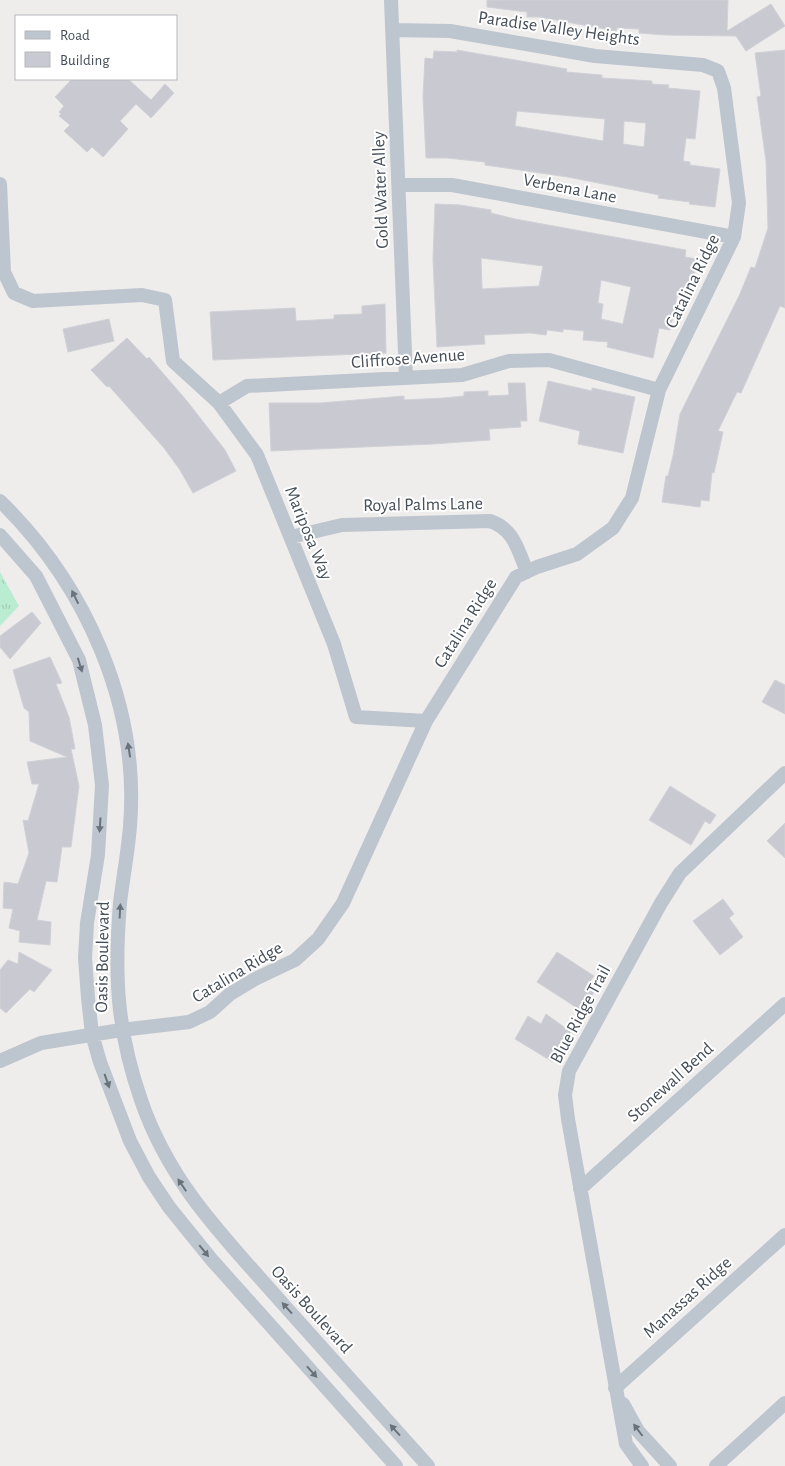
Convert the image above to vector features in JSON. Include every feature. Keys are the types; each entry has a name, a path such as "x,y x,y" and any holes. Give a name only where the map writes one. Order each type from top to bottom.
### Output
{"street":[{"name":"Gold Water Alley","path":"391,0 406,378"},
{"name":"Paradise Valley Heights","path":"392,30 450,31 595,56 703,65 718,71"},
{"name":"Catalina Ridge","path":"0,1061 41,1043 92,1034 189,1022 210,1012 230,994 255,979 295,960 318,939 343,903 426,721 501,598 516,577 577,554 613,528 632,498 659,390 734,238 739,203 724,88 718,71"},
{"name":"Mariposa Way","path":"0,184 4,272 14,293 33,301 142,295 165,300 173,360 219,403 257,455 334,644 356,717 426,721"},
{"name":"Verbena Lane","path":"398,185 452,185 734,238"},
{"name":"Cliffrose Avenue","path":"219,403 247,386 462,375 509,360 549,360 659,390"},
{"name":"Oasis Boulevard","path":"0,501 23,523 67,580 96,638 117,697 130,753 131,824 120,902 117,993 121,1030 142,1103 158,1142 178,1179 198,1208 428,1466"},
{"name":"Royal Palms Lane","path":"291,536 342,525 490,521 503,525 513,538 527,572"},
{"name":"Oasis Boulevard","path":"0,535 36,576 79,660 95,725 102,785 98,855 87,923 85,958 92,1034 100,1062 130,1141 169,1207 211,1259 396,1466"},
{"name":"Blue Ridge Trail","path":"642,1466 626,1444 615,1388 565,1095 569,1071 661,903 680,873 785,773"},
{"name":"Stonewall Bend","path":"580,1189 785,1004"},
{"name":"Manassas Ridge","path":"615,1388 785,1235"},
{"name":"Blue Ridge Trail","path":"615,1388 638,1431 670,1466"},
{"path":"716,1466 785,1403"}],"green space":[{"path":"0,572 19,606 0,626"}],"building":[{"path":"487,0 728,0 727,31 771,4 785,26 746,51 736,36 665,35 639,33 639,29 617,28 616,31 539,17 527,17 527,12 487,7"},
{"path":"457,50 567,69 566,72 602,75 602,78 652,81 652,84 669,85 668,88 700,91 695,139 686,138 683,161 690,162 690,165 720,169 715,207 658,198 659,195 568,177 485,165 485,162 426,158 423,97 425,58 433,59 434,51 457,52","holes":["517,111 605,119 603,141 515,126","624,121 646,123 644,147 623,144"]},
{"path":"785,50 785,308 780,306 741,393 737,392 718,431 723,432 714,473 712,472 709,501 701,500 700,507 662,502 666,476 668,476 673,456 680,414 739,296 751,267 755,268 768,228 766,161 757,97 761,96 755,53"},
{"path":"71,80 129,80 151,100 165,84 174,93 151,118 136,104 120,121 128,129 103,157 92,147 87,152 64,131 70,125 59,116 61,114 59,112 64,106 55,97"},
{"path":"435,204 460,205 491,210 491,213 515,219 686,250 685,257 697,259 690,298 677,296 670,330 659,328 653,358 607,347 608,342 583,340 584,331 563,329 563,332 547,330 546,335 530,333 484,335 485,344 437,347 433,259","holes":["481,258 543,266 539,286 482,289","601,280 631,287 623,324 601,319 603,304 598,303"]},
{"path":"385,304 386,353 213,360 210,312 295,308 296,321 334,319 334,315 362,314 362,306"},
{"path":"109,319 114,341 68,352 63,329"},
{"path":"127,338 147,359 149,357 187,401 225,450 236,471 193,493 180,470 164,448 109,386 107,387 91,370"},
{"path":"548,381 592,391 592,388 635,397 623,453 578,444 580,431 539,421"},
{"path":"508,383 525,383 527,421 520,421 521,427 489,429 490,440 271,451 269,403 320,403 404,396 404,400 444,398 464,396 464,392 488,391 488,396 509,395"},
{"path":"32,612 41,623 10,659 0,647 0,636"},
{"path":"50,657 62,683 56,684 69,717 75,749 71,749 79,786 71,847 62,847 57,882 46,881 37,920 51,922 50,945 19,942 20,931 9,928 13,909 3,908 4,882 18,884 29,853 23,820 28,821 39,784 32,784 27,762 67,757 30,741 29,712 24,708 13,670"},
{"path":"775,680 785,685 785,714 762,702"},
{"path":"670,786 716,815 710,824 705,821 691,845 649,820"},
{"path":"785,823 785,858 767,841"},
{"path":"723,899 734,914 729,918 743,937 720,955 693,921"},
{"path":"19,952 52,970 34,992 30,989 6,1013 0,1008 0,970 8,960 18,964"},
{"path":"557,952 594,976 588,984 596,989 582,1011 537,982"},
{"path":"546,1014 571,1032 553,1062 515,1039 528,1016 541,1024"}]}
